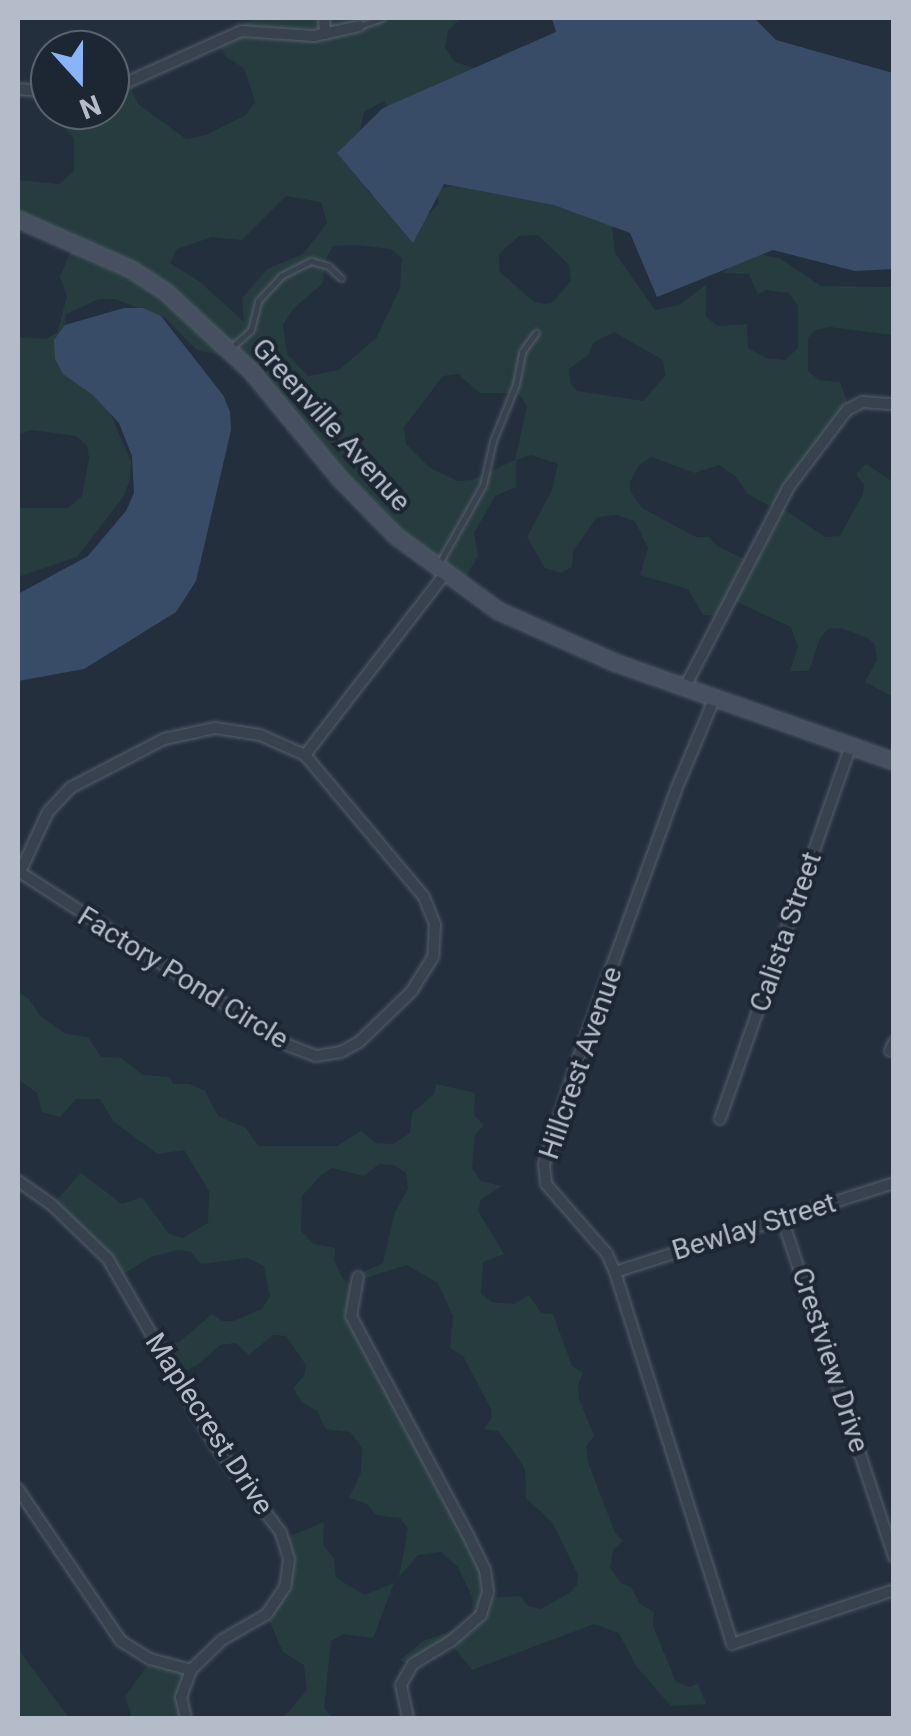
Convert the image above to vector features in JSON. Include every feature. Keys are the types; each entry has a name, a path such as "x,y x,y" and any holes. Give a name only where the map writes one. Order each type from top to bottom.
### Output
{"main road":[{"name":"Greenville Avenue","path":"18,219 131,269 166,292 229,348 341,480 396,536 498,612 685,687 894,761"}],"street":[{"path":"324,18 325,34"},
{"path":"130,83 208,44 255,29 325,34 359,26"},
{"path":"685,687 788,488 847,410 862,402 894,404"},
{"path":"305,755 441,571"},
{"name":"Hillcrest Avenue","path":"715,698 676,790 544,1164 546,1184 599,1244 615,1272 732,1644 894,1590"},
{"name":"Factory Pond Circle","path":"215,728 260,735 305,755 424,897 435,924 433,957 412,991 358,1042 340,1052 316,1056 288,1045 19,872 48,812 70,788 164,739 215,728"},
{"name":"Calista Street","path":"720,1119 852,745"},
{"name":"Maplecrest Drive","path":"18,1181 52,1205 108,1259 216,1446 281,1533 289,1560 285,1587 267,1614 222,1640 191,1670"},
{"name":"Bewlay Street","path":"615,1272 894,1183"},
{"name":"Crestview Drive","path":"783,1221 894,1557"},
{"path":"358,1277 351,1316 467,1533 485,1570 488,1592 481,1615 452,1641 413,1664 400,1685 408,1718"},
{"path":"18,1489 122,1641 150,1659 191,1670 181,1697 186,1718"}],"lane":[{"path":"359,26 382,18"},
{"path":"229,348 251,330 258,301 282,276 311,261 328,266 341,278"},
{"path":"441,571 483,485 494,441 516,384 522,352 536,333"}],"green space":[{"path":"255,18 461,18 448,30 445,47 454,62 475,68 446,97 391,112 384,101 364,112 354,158 369,193 399,216 419,223 439,204 437,189 466,183 611,218 615,253 655,310 679,305 706,285 706,317 718,326 747,324 748,348 766,358 785,360 798,348 798,306 789,293 766,290 758,294 749,274 722,273 739,258 760,254 781,259 821,286 893,287 893,335 829,327 815,330 808,338 808,371 819,380 840,382 850,410 780,507 825,537 840,536 863,494 864,485 856,474 866,464 893,482 893,697 865,682 877,660 875,645 868,638 841,628 828,629 820,638 809,671 790,671 798,647 791,627 731,599 721,616 703,615 688,589 640,575 648,548 635,521 617,515 597,517 573,551 572,567 561,573 545,568 527,537 552,490 558,464 531,455 516,460 516,487 495,496 474,533 478,556 461,585 445,577 232,358 197,350 165,318 115,299 99,299 66,314 60,356 101,392 131,462 130,479 124,496 77,557 18,577 18,508 68,508 82,496 89,458 87,446 76,436 32,430 18,434 18,337 46,339 57,333 67,297 60,277 73,246 18,221 18,180 59,184 74,171 74,138 66,130 130,130 130,86 138,104 186,139 206,135 246,115 255,102 244,68 226,57 216,39","holes":["286,196 321,202 327,223 303,254 267,269 242,298 244,322 200,282 170,263 177,249 212,237 242,240","538,235 569,265 571,281 553,302 534,302 500,272 499,254 519,236","333,246 391,249 402,258 400,288 377,337 339,370 308,376 287,354 283,325 293,309 323,283 325,260","614,332 663,360 665,376 643,401 577,391 571,384 569,369 588,355 594,342","458,374 480,393 518,393 527,406 515,460 472,480 458,481 430,468 406,444 404,427 443,376","651,457 695,473 719,465 735,476 748,494 775,509 748,561 717,546 709,537 696,537 642,508 630,491 639,465"]},
{"path":"18,992 29,999 40,1016 66,1034 88,1037 101,1057 121,1058 143,1075 169,1077 173,1084 189,1084 205,1091 218,1116 246,1128 258,1146 337,1146 361,1131 376,1143 393,1144 410,1133 412,1113 434,1094 436,1084 475,1093 474,1115 484,1125 475,1135 472,1168 481,1181 502,1186 481,1199 478,1211 504,1254 483,1262 481,1294 491,1302 514,1304 529,1295 541,1313 553,1314 572,1366 583,1373 578,1385 579,1399 594,1436 586,1446 588,1462 615,1533 623,1541 613,1550 610,1568 621,1583 631,1587 640,1604 654,1612 653,1626 676,1682 690,1687 698,1683 706,1704 671,1706 636,1666 619,1633 594,1624 472,1670 451,1644 413,1667 400,1660 423,1641 474,1623 472,1597 458,1567 441,1552 418,1555 399,1577 408,1529 400,1518 376,1515 367,1504 349,1498 361,1473 362,1448 350,1432 326,1429 317,1411 302,1402 293,1388 304,1376 306,1365 286,1336 273,1335 249,1355 236,1343 220,1345 200,1363 175,1376 155,1342 178,1343 212,1314 222,1321 233,1321 262,1309 270,1296 264,1266 247,1258 201,1264 191,1252 178,1250 151,1257 120,1276 55,1202 81,1173 122,1204 142,1197 169,1234 183,1238 208,1223 209,1191 184,1150 158,1154 114,1122 100,1099 76,1099 60,1117 42,1112 37,1093 18,1079","holes":["379,1164 394,1165 406,1173 408,1189 395,1212 383,1263 361,1273 359,1280 407,1265 438,1283 453,1316 450,1348 463,1356 491,1409 492,1418 484,1429 498,1431 519,1459 525,1470 526,1498 552,1522 578,1575 577,1585 568,1594 540,1609 528,1606 520,1596 488,1598 480,1560 352,1318 353,1286 343,1279 334,1260 335,1248 314,1244 301,1231 302,1196 322,1174 332,1168 364,1176"]},
{"path":"324,1522 323,1545 334,1558 336,1578 365,1595 394,1583 373,1638 343,1634 331,1641 324,1708 332,1718 273,1718 285,1716 307,1690 304,1665 283,1652 267,1616 286,1590 285,1538"},
{"path":"18,1632 21,1653 69,1718 18,1718"},
{"path":"151,1661 188,1672 183,1697 187,1718 132,1718 125,1696"}],"water":[{"path":"552,18 754,18 776,40 893,73 893,269 855,271 773,250 657,297 630,233 554,205 444,184 413,243 337,153 383,108 556,32"},
{"path":"124,308 143,308 161,316 223,395 230,412 231,430 196,581 176,612 84,669 18,681 18,594 88,556 126,511 134,493 132,456 119,423 93,395 63,374 55,359 54,340 65,325"}]}
